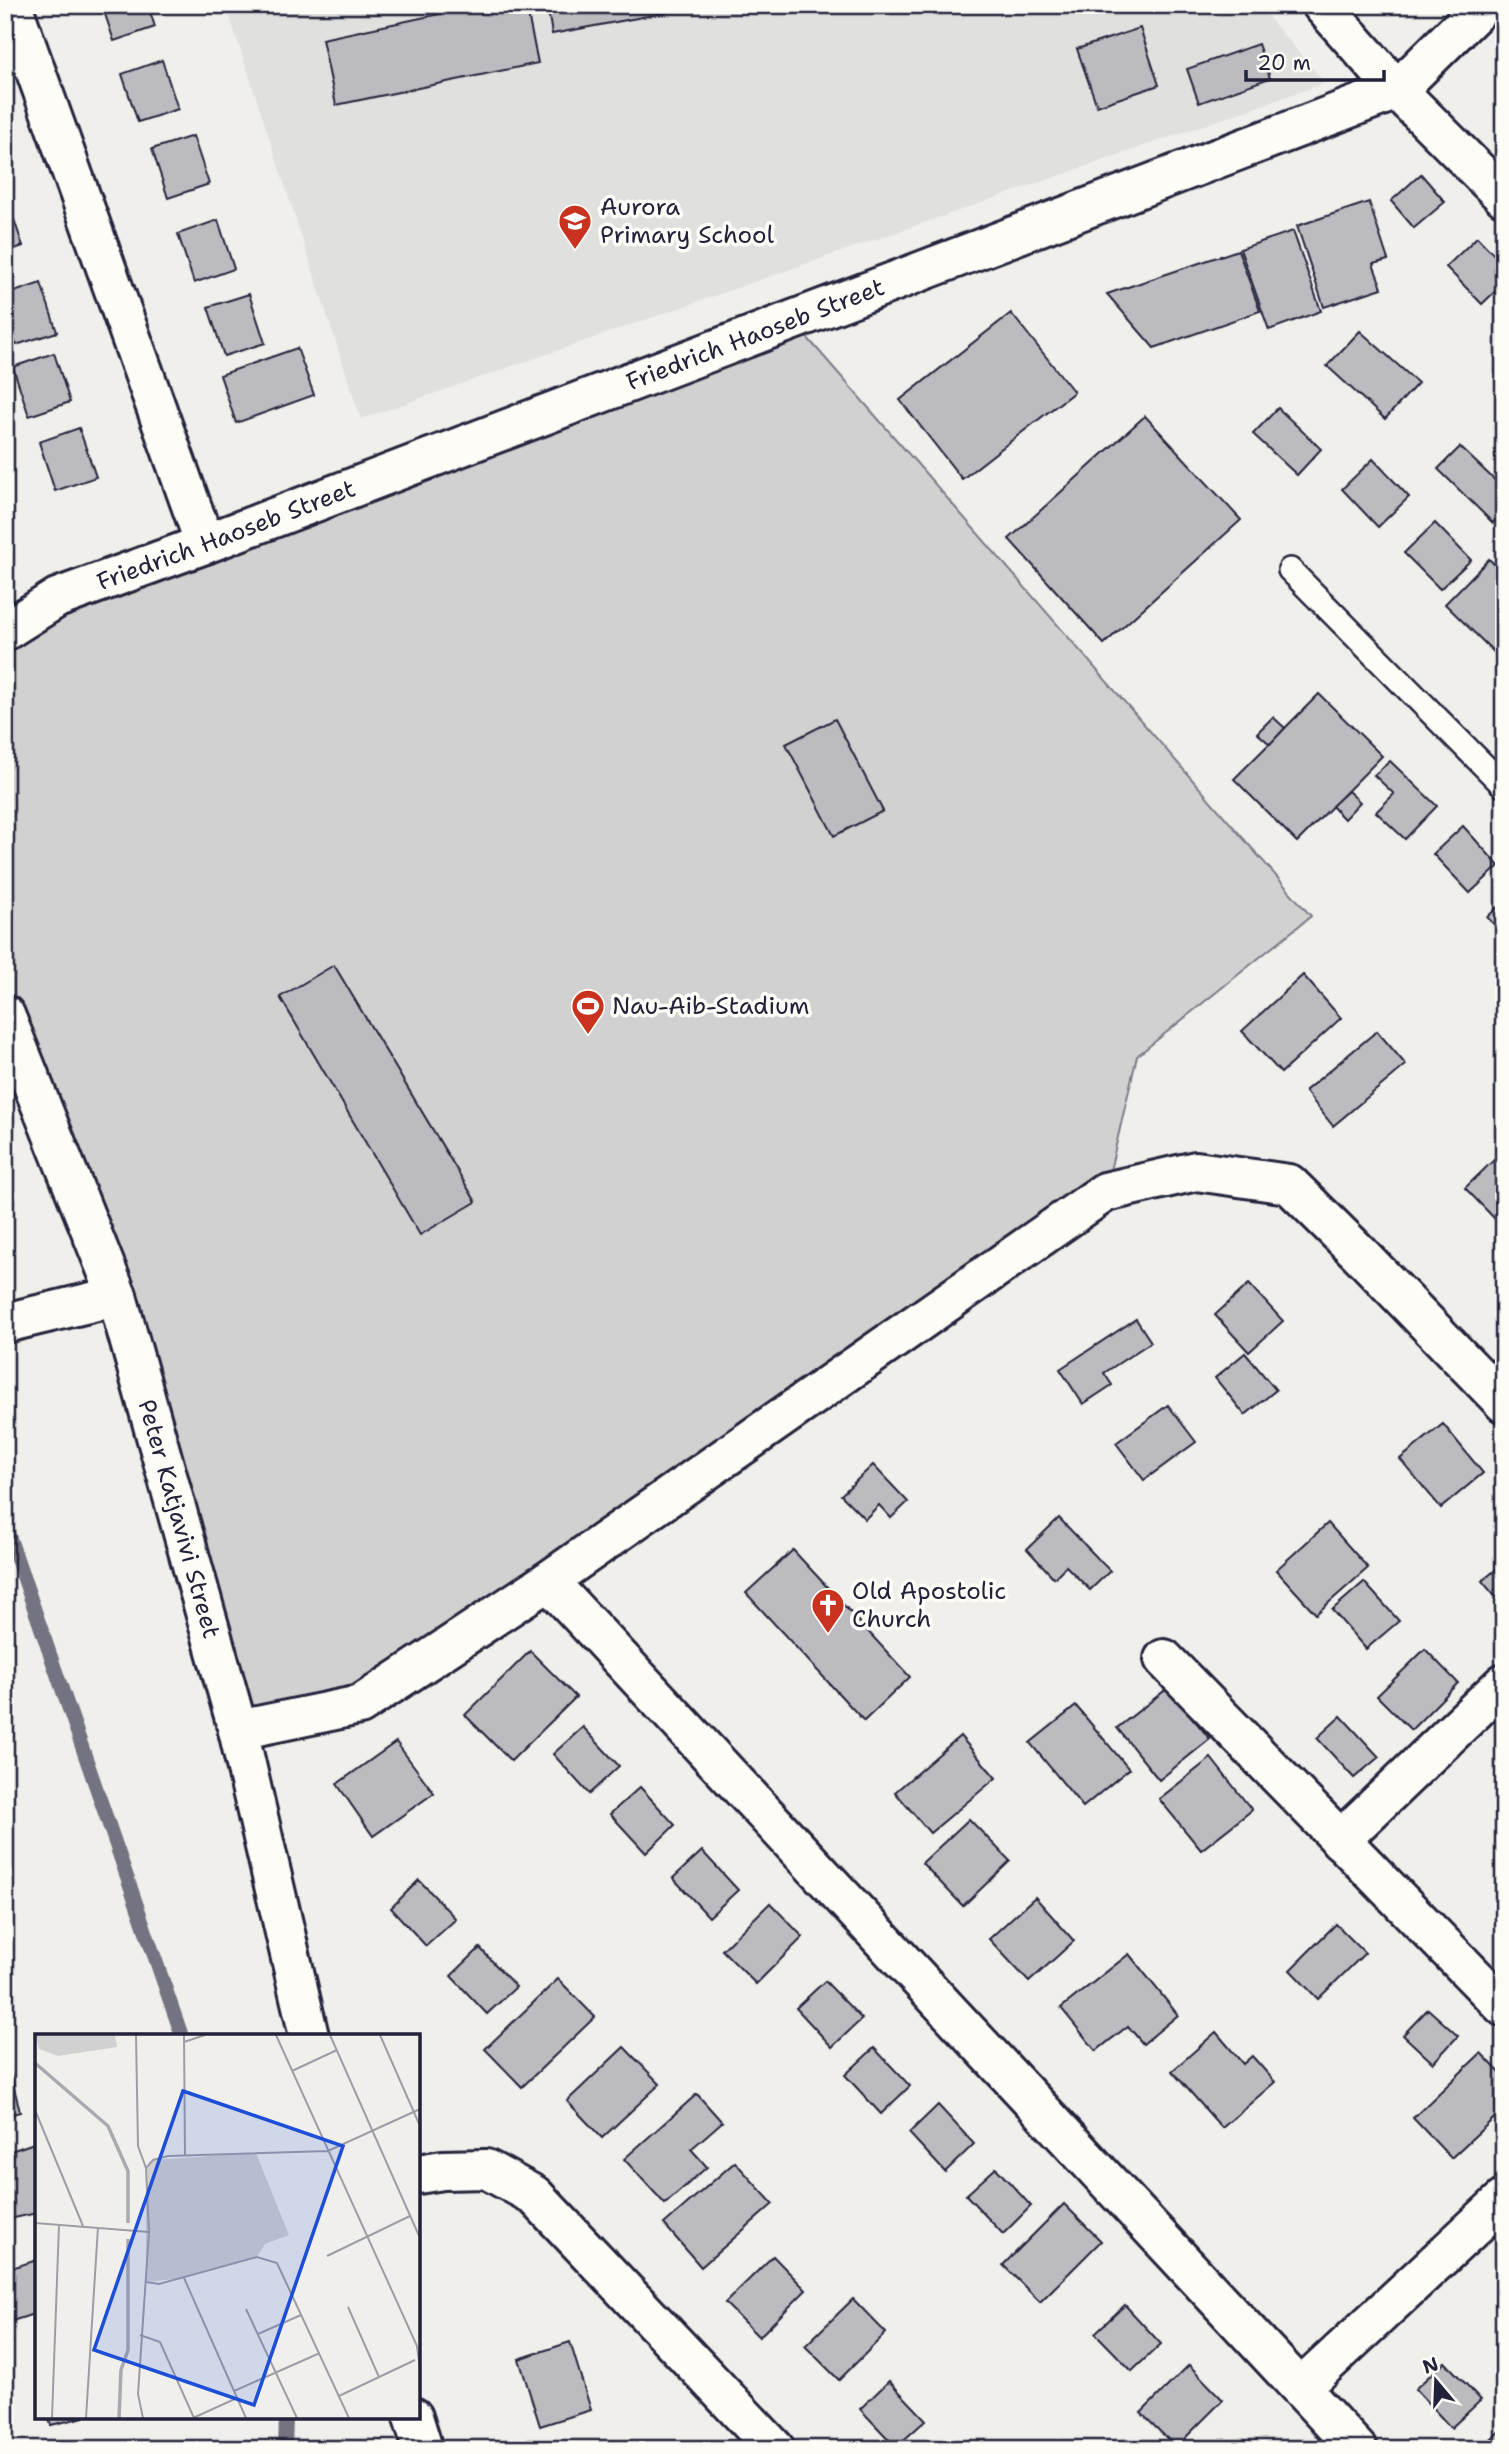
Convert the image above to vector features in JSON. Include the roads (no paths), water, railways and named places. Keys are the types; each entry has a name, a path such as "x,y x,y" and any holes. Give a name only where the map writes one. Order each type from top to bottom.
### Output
{"street":[{"path":"12,5 205,544"},
{"path":"1322,5 1397,90 1504,197"},
{"name":"Friedrich Haoseb Street","path":"5,631 57,598 1397,90 1483,5"},
{"name":"Peter Katjavivi Street","path":"5,1015 117,1296 238,1730 309,2034"},
{"path":"238,1730 360,1705 548,1581 1105,1192 1196,1171 1289,1184 1504,1403"},
{"path":"5,1323 117,1296"},
{"path":"548,1581 1301,2388 1345,2445"},
{"path":"1164,1659 1504,2007"},
{"path":"1340,1840 1504,1683"},
{"path":"420,2175 485,2169 534,2194 775,2449"},
{"path":"1301,2388 1504,2199"},
{"path":"414,2419 423,2449"}],"lane":[{"path":"1290,570 1504,786"}],"waterway":[{"path":"5,1524 181,2034"},
{"path":"285,2449 286,2419"}],"place":[{"name":"Aurora Primary School","path":"575,251"},
{"name":"Nau-Aib-Stadium","path":"588,1036"},
{"name":"Old Apostolic Church","path":"828,1635"}]}
